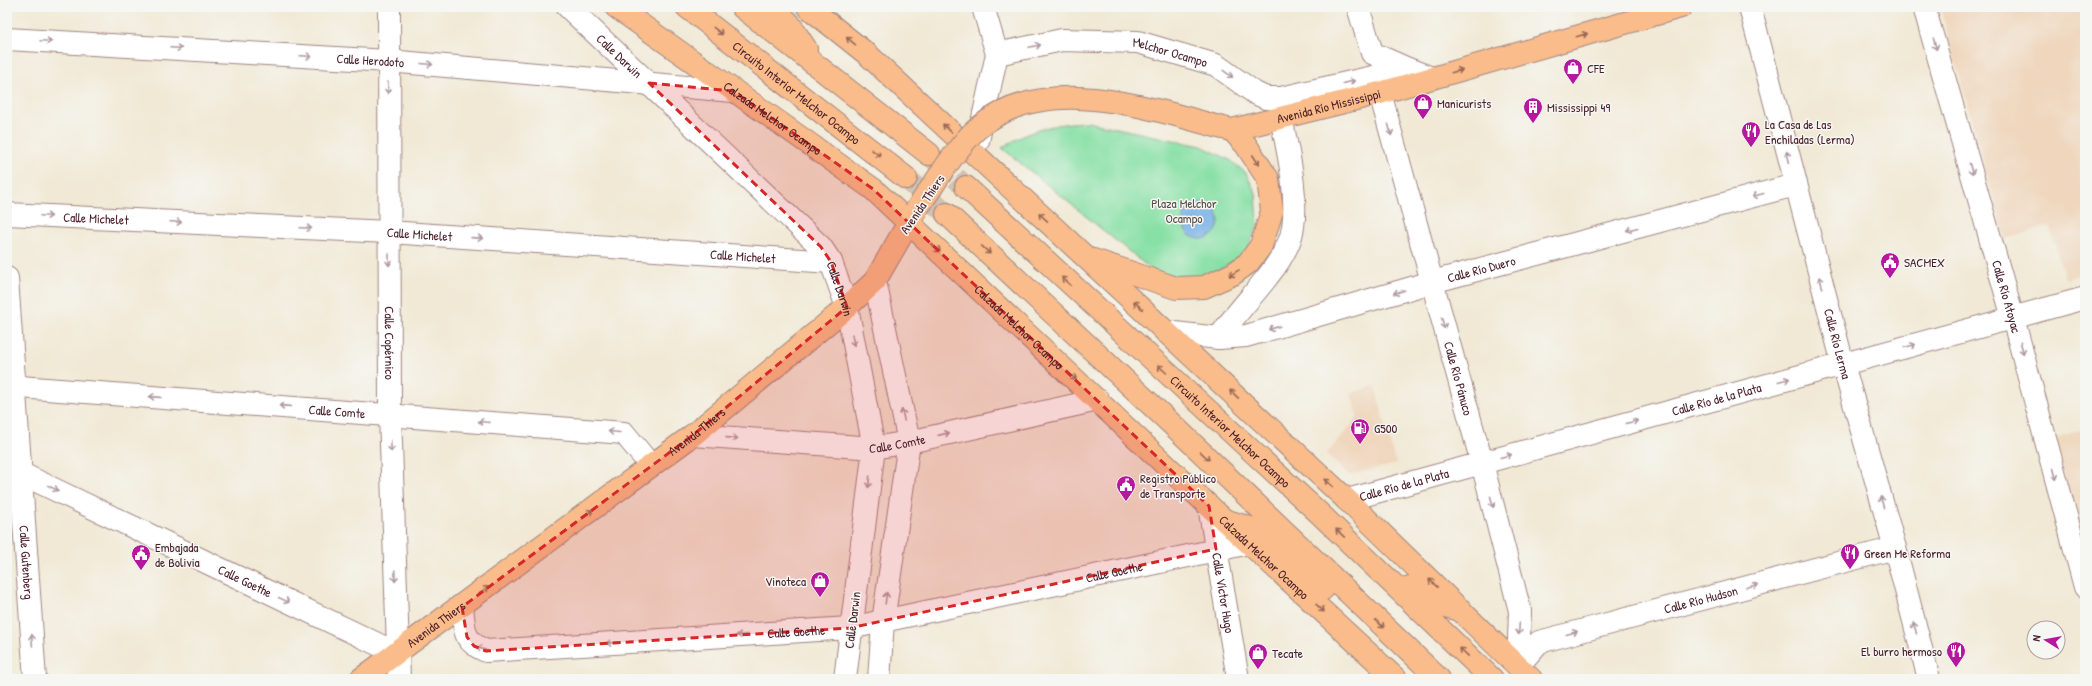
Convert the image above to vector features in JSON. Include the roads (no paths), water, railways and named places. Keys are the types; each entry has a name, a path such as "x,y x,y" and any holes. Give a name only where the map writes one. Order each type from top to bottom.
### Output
{"main road":[{"name":"Calzada Melchor Ocampo","path":"616,7 873,189 913,214 1098,400 1216,513 1396,679"},
{"name":"Circuito Interior Melchor Ocampo","path":"687,7 906,178"},
{"path":"742,7 814,62 929,154"},
{"path":"772,7 789,23 814,62"},
{"path":"808,7 867,54 1086,257 1347,500 1524,673"},
{"name":"Avenida Río Mississippi","path":"976,130 992,118 1014,108 1033,103 1077,97 1103,98 1135,104 1227,129 1281,118 1380,92 1681,7"},
{"path":"1086,257 1176,288 1204,288 1233,274 1248,263 1261,246 1272,211 1268,179 1246,145 1227,129"},
{"name":"Avenida Thiers","path":"362,679 398,654 693,435 847,308 876,281 913,214 976,130"},
{"name":"Circuito Interior Melchor Ocampo","path":"966,187 1356,549 1492,679"},
{"path":"947,214 1177,429 1439,679"},
{"path":"1216,513 1254,529 1326,591 1358,603"},
{"path":"1356,549 1380,559 1425,601 1461,610"}],"street":[{"name":"Calle Copérnico","path":"388,7 390,414 399,679"},
{"name":"Calle Darwin","path":"568,7 821,247 831,262 847,308 874,448 850,628 845,679"},
{"path":"975,154 997,54 983,7"},
{"path":"1358,7 1372,53 1432,78"},
{"name":"Calle Río Lerma","path":"1750,7 1843,364 1895,548 1929,679"},
{"name":"Calle Río Atoyac","path":"1924,7 2013,318 2085,587"},
{"name":"Calle Herodoto","path":"7,39 388,61 733,91"},
{"name":"Melchor Ocampo","path":"997,54 1062,40 1138,42 1216,65 1255,93 1266,98 1281,98 1408,69"},
{"name":"Calle Río Pánuco","path":"1380,92 1482,463 1520,612 1524,673"},
{"path":"1219,338 1228,324 1269,275 1290,241 1294,218 1292,178 1281,118"},
{"name":"Calle Río Duero","path":"1166,332 1219,338 1246,336 1432,282 1796,185"},
{"name":"Calle Michelet","path":"7,214 389,232 831,262"},
{"name":"Calle Gutenberg","path":"7,278 14,468 35,679"},
{"path":"876,281 909,442 883,622 879,679"},
{"name":"Calle Río de la Plata","path":"1347,500 2085,298"},
{"name":"Calle Comte","path":"11,387 390,414 624,433 652,466"},
{"name":"Calle Comte","path":"693,435 874,448 909,442 1098,400"},
{"name":"Calle Goethe","path":"14,468 398,654"},
{"name":"Calle Víctor Hugo","path":"1216,513 1216,549 1238,679"},
{"name":"Calle Goethe","path":"462,606 467,637 474,646 486,651 850,628 1250,543"},
{"name":"Calle Río Hudson","path":"1524,673 1539,642 1895,548"}],"water":[{"path":"1205,203 1214,208 1218,214 1218,228 1214,234 1205,239 1197,239 1188,234 1184,228 1183,217 1188,208 1194,204"}],"tunnel":[{"path":"931,156 966,187"},
{"path":"906,178 947,214"}],"place":[{"name":"CFE","path":"1573,85"},
{"name":"Manicurists","path":"1423,120"},
{"name":"Mississippi 49","path":"1533,124"},
{"name":"La Casa de Las Enchiladas (Lerma)","path":"1751,148"},
{"name":"SACMEX","path":"1890,279"},
{"name":"G500","path":"1360,445"},
{"name":"Registro Público de Transporte","path":"1126,502"},
{"name":"Green Me Reforma","path":"1850,570"},
{"name":"Embajada de Bolivia","path":"141,571"},
{"name":"Vinoteca","path":"820,598"},
{"name":"El burro hermoso","path":"1956,668"},
{"name":"Tecate","path":"1258,670"}],"park label":[{"name":"Plaza Melchor Ocampo","path":"1184,210"}]}
